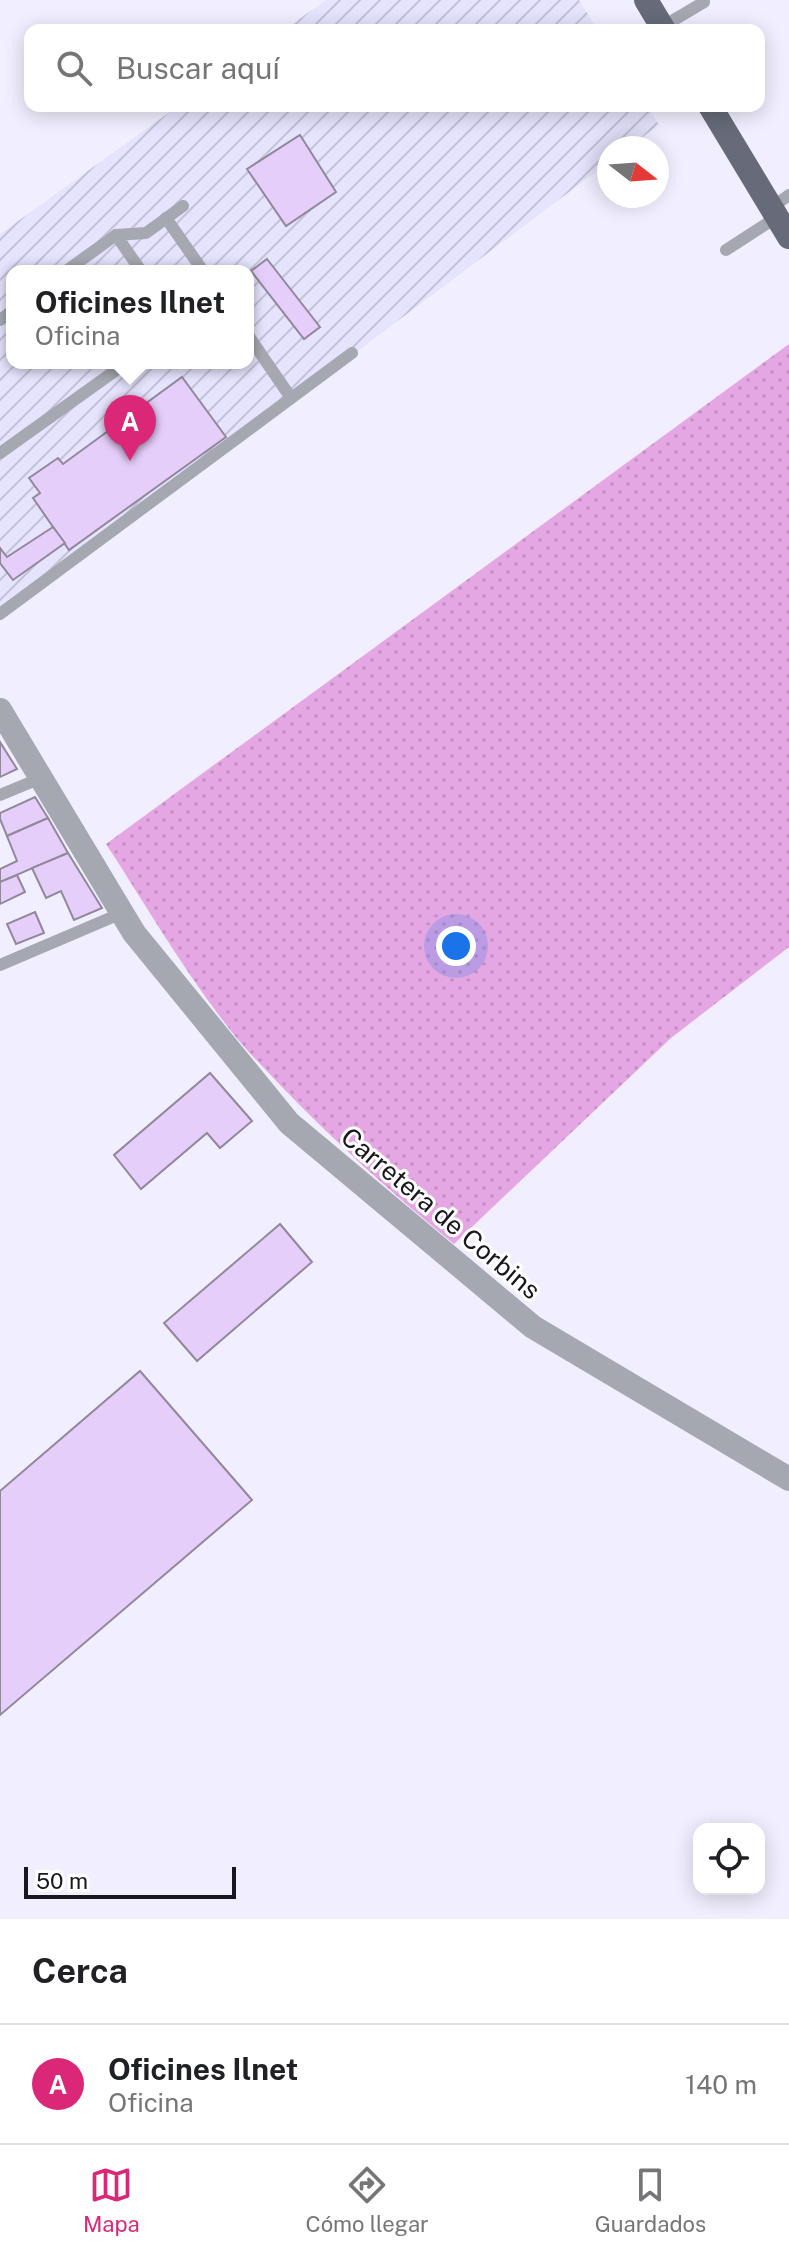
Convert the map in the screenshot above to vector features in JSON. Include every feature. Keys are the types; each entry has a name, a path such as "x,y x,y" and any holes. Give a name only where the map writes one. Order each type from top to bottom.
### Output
{"main road":[{"path":"646,0 660,24"},
{"path":"717,112 782,214"}],"street":[{"name":"Carretera de Corbins","path":"0,710 134,933 289,1123 533,1327 789,1479"}],"lane":[{"path":"671,24 704,2"},
{"path":"74,265 116,235 146,233 183,206"},
{"path":"726,250 782,214"},
{"path":"166,218 199,265"},
{"path":"116,235 137,265"},
{"path":"254,344 291,398"},
{"path":"0,614 352,353"},
{"path":"0,453 118,369"},
{"path":"0,795 41,778"},
{"path":"0,965 122,913"}],"shaded area":[{"path":"326,0 579,0 594,24 292,24"},
{"path":"170,112 651,112 659,125 644,136 597,136 597,171 0,620 0,563 13,580 65,543 70,549 226,437 182,377 63,464 57,458 30,478 40,493 33,499 53,527 7,557 0,548 0,234","holes":["299,135 336,192 287,226 248,169"]},
{"path":"789,344 789,947 671,1038 454,1244 344,1148 243,1045 191,976 106,844"}],"building":[{"path":"300,135 336,192 286,226 247,169"},
{"path":"267,259 320,327 304,339 254,275 254,269"},
{"path":"182,377 226,437 69,550 33,498 40,493 29,478 58,458 63,464"},
{"path":"53,527 65,543 13,580 0,563 0,548 7,557"},
{"path":"0,742 17,769 0,777"},
{"path":"35,797 48,818 7,836 0,813"},
{"path":"48,818 68,853 0,882 0,869 17,861 7,836"},
{"path":"68,853 102,908 74,920 61,891 46,898 32,868"},
{"path":"17,875 25,892 0,904 0,882"},
{"path":"35,912 44,933 16,944 7,924"},
{"path":"210,1073 252,1121 220,1148 207,1133 141,1189 114,1155"},
{"path":"280,1224 312,1262 197,1361 164,1323"},
{"path":"140,1371 252,1500 0,1715 0,1491"}],"place":[{"name":"Oficines Ilnet","path":"130,461"}]}
